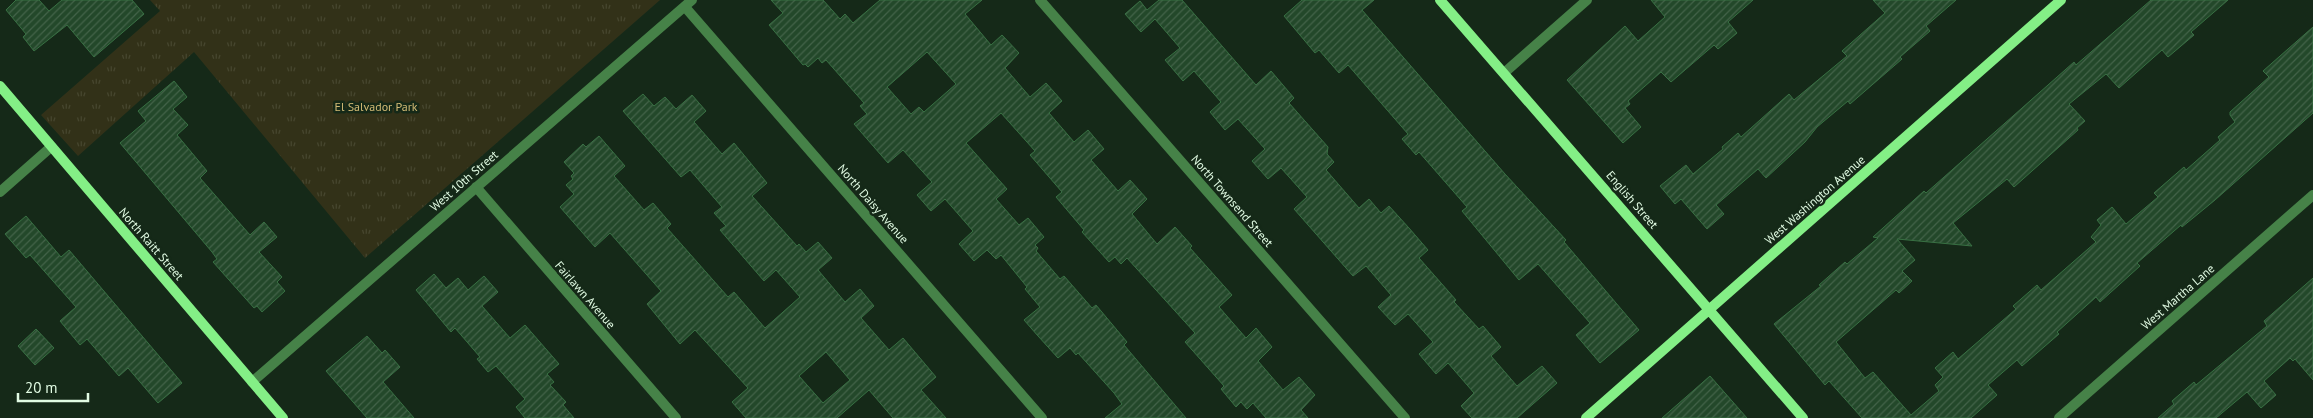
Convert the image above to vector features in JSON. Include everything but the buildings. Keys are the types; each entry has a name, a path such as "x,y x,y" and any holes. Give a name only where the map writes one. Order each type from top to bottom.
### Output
{"street":[{"name":"North Townsend Street","path":"1040,0 1405,418"},
{"name":"English Street","path":"1440,0 1803,418"},
{"path":"1504,74 1587,0"},
{"name":"West Washington Avenue","path":"1586,418 2061,0"},
{"name":"West 10th Street","path":"252,382 688,3"},
{"name":"North Daisy Avenue","path":"688,3 1042,418"},
{"name":"North Raitt Street","path":"0,86 283,418"},
{"path":"0,192 51,147"},
{"name":"Fairlawn Avenue","path":"476,187 676,418"},
{"name":"West Martha Lane","path":"2059,418 2313,195"}],"green space":[{"name":"El Salvador Park","path":"150,0 660,0 365,258 194,52 78,156 41,115 160,11"}]}
